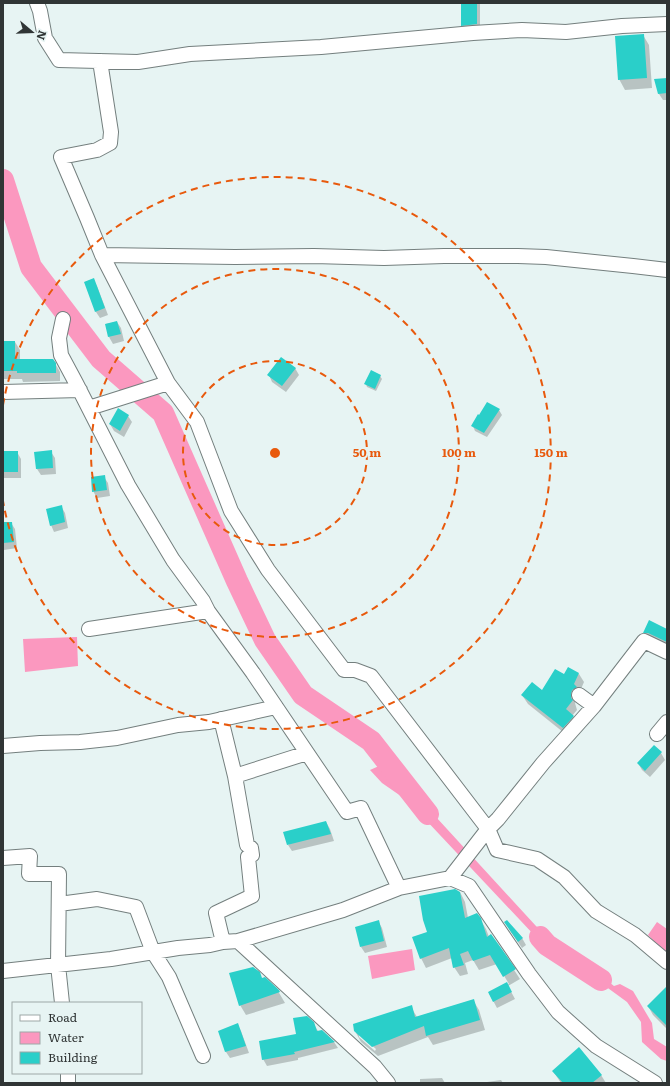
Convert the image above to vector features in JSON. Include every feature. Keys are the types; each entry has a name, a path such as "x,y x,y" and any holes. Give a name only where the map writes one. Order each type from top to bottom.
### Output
{"street":[{"path":"37,3 45,38 59,60 138,62 190,54 321,47 474,33 522,30 566,32 622,26 667,24"},
{"path":"100,61 111,132 110,143 97,150 61,157 88,218 102,255 168,383 197,422 231,511 268,570 344,670 354,670 371,676 488,829 497,850 537,859 564,877 596,911 635,935 667,962"},
{"path":"102,255 235,257 314,256 384,258 518,256 546,257 667,270"},
{"path":"63,319 59,338 61,356 128,485 173,560 204,601 208,611 254,673 347,812 361,808 399,888"},
{"path":"89,408 168,383"},
{"path":"3,392 80,390"},
{"path":"89,629 208,611"},
{"path":"450,878 488,829 498,819 543,763 594,706 644,641 667,652"},
{"path":"579,695 594,706"},
{"path":"3,746 80,742 117,738 178,725 209,722 276,707"},
{"path":"221,719 235,776 247,845 251,848 252,855 248,857 252,896 216,913 223,942"},
{"path":"657,734 667,722"},
{"path":"235,776 307,753"},
{"path":"3,858 30,856 28,874 59,874 58,965 62,1002"},
{"path":"3,971 112,960 178,948 238,941 343,910 399,888 450,878 468,886 529,974 558,1012 636,1079 655,1083"},
{"path":"59,904 97,899 136,907 153,952 169,977 203,1056"},
{"path":"238,941 375,1067 388,1083"}],"water":[{"path":"77,637 78,666 25,672 23,639"},
{"path":"379,766 387,777 414,793 569,962 591,968 614,986 620,984 633,991 652,1023 654,1039 667,1047 667,1061 661,1059 642,1042 641,1022 627,1002 601,983 566,969 408,801 382,783 370,770"},
{"path":"657,922 667,929 667,955 648,935"},
{"path":"412,949 415,970 372,979 368,956"}],"building":[{"path":"461,3 477,3 477,24 461,26"},
{"path":"644,34 647,78 618,80 615,36"},
{"path":"667,78 667,93 658,94 654,79"},
{"path":"94,278 105,308 95,312 84,282"},
{"path":"117,321 121,334 108,337 105,324"},
{"path":"3,341 15,341 15,359 53,359 56,363 56,373 17,373 17,371 3,371"},
{"path":"281,357 296,368 282,386 267,375"},
{"path":"371,370 381,375 375,389 364,384"},
{"path":"487,402 500,409 484,433 471,426"},
{"path":"118,408 129,415 120,431 109,424"},
{"path":"52,450 53,468 36,469 34,452"},
{"path":"3,451 18,451 18,472 3,472"},
{"path":"105,475 107,490 92,492 91,477"},
{"path":"62,505 65,522 50,526 46,509"},
{"path":"3,522 12,522 14,542 3,543"},
{"path":"649,620 667,629 667,642 648,633 643,633"},
{"path":"568,667 579,673 574,684 577,687 572,690 571,694 571,698 573,700 566,709 574,716 563,728 521,695 532,682 542,690 555,669 564,674"},
{"path":"654,745 662,752 645,771 637,763"},
{"path":"326,821 331,834 287,845 283,832"},
{"path":"455,889 460,892 465,918 477,913 481,918 487,937 491,934 516,969 503,977 490,955 473,961 468,951 460,954 464,965 453,968 449,948 420,959 412,937 427,932 423,920 419,896"},
{"path":"379,920 384,941 360,947 355,927"},
{"path":"507,920 523,938 518,942 504,922"},
{"path":"253,967 260,972 262,978 265,977 280,992 239,1006 229,973"},
{"path":"507,982 512,992 493,1002 488,992"},
{"path":"667,986 667,1026 647,1006"},
{"path":"474,999 480,1020 426,1036 424,1026 372,1047 354,1031 353,1024 412,1005 415,1017"},
{"path":"307,1016 314,1022 317,1031 322,1030 335,1042 294,1052 295,1054 262,1060 259,1041 296,1034 293,1018"},
{"path":"238,1023 246,1046 225,1052 218,1031"},
{"path":"579,1047 602,1075 592,1083 563,1083 552,1071"}],"waterway":[{"path":"3,180 31,267 101,359 163,413 237,581 265,640 303,695 371,741 428,814"},
{"path":"540,937 547,945 601,980"}]}
